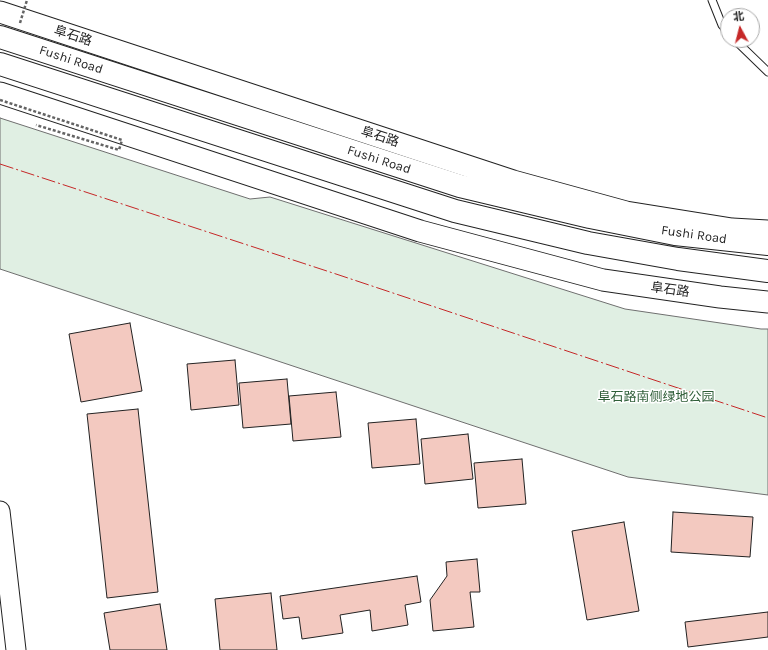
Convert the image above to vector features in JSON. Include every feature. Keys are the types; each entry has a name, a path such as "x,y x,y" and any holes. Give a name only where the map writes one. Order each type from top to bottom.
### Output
{"highway":[{"name":"Fushi Road","path":"0,37 460,186 590,217 675,234 768,244"},
{"name":"Fushi Road","path":"0,64 455,211 588,244 678,259 768,271"}],"main road":[{"name":"阜石路","path":"0,12 513,181 626,212 732,229 768,231"},
{"name":"阜石路","path":"0,93 420,231 603,280 720,297 768,302"}],"street":[{"path":"0,511 16,650"}],"lane":[{"path":"712,0 720,20"},
{"path":"743,48 768,72"}],"path":[{"path":"20,23 27,0"},
{"path":"0,100 122,140 119,150 36,125"}],"green space":[{"name":"阜石路南侧绿地公园","path":"0,118 250,199 270,197 625,309 768,329 768,495 628,477 0,269"}],"building":[{"path":"130,323 142,391 81,402 69,334"},
{"path":"235,360 239,405 191,410 187,364"},
{"path":"287,379 291,424 243,428 239,383"},
{"path":"336,392 341,437 293,441 289,396"},
{"path":"138,409 158,592 107,598 87,414"},
{"path":"416,419 420,464 372,468 368,423"},
{"path":"468,434 473,479 425,484 421,439"},
{"path":"522,459 526,504 478,508 474,463"},
{"path":"673,512 753,517 750,557 671,552"},
{"path":"624,522 639,611 587,620 572,531"},
{"path":"477,559 480,592 470,592 474,627 433,631 430,600 447,576 446,562"},
{"path":"417,576 421,602 405,605 408,625 372,631 370,610 340,615 343,633 302,639 299,617 283,619 280,596"},
{"path":"271,593 277,650 220,650 215,599"},
{"path":"160,604 167,650 110,650 104,613"},
{"path":"768,612 768,637 688,647 685,622"}],"power":[{"path":"0,164 768,418"}]}
